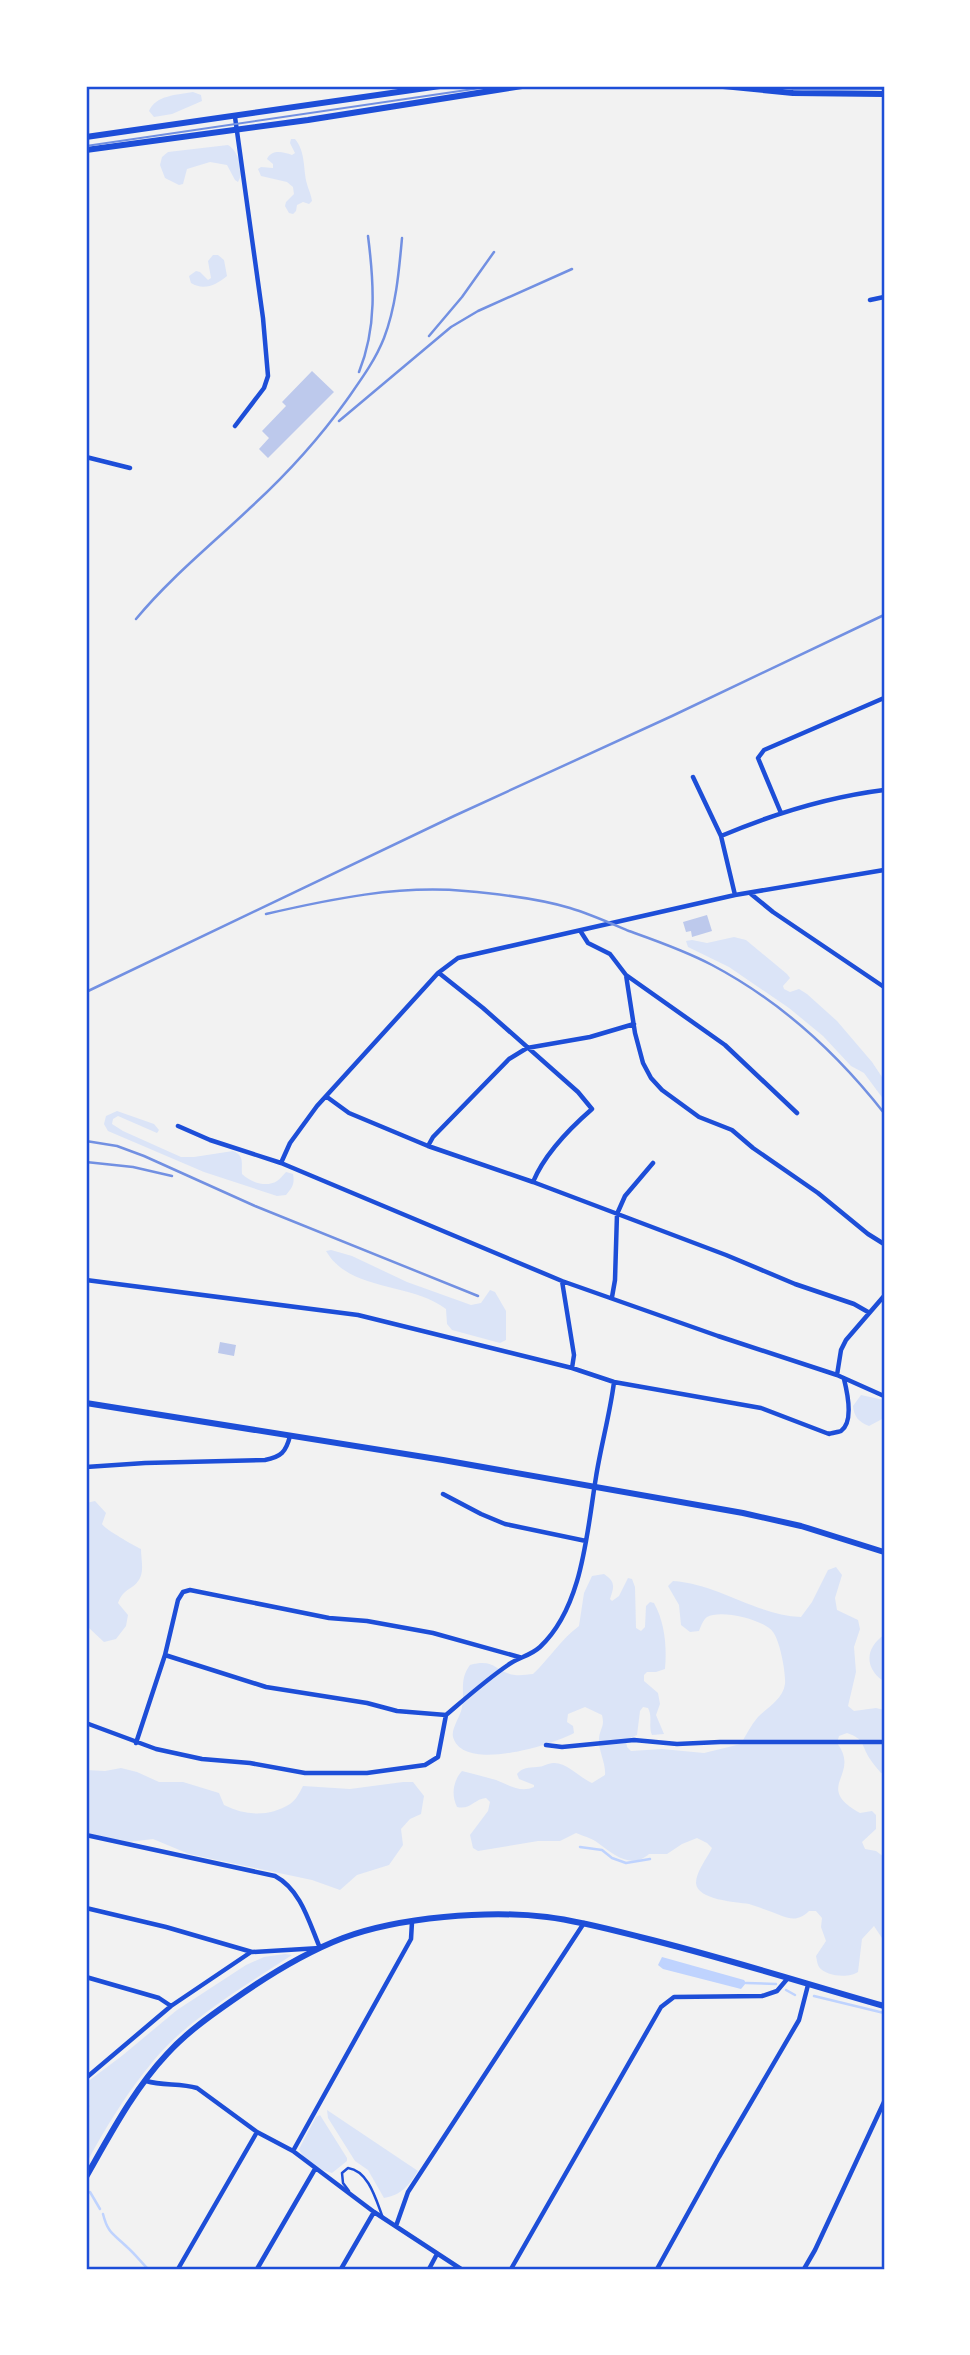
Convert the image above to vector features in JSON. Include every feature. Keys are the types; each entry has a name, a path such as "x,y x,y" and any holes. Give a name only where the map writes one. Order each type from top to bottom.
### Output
{"main road":[{"path":"86,137 440,86"},
{"path":"86,150 237,130 522,86"},
{"path":"723,86 793,93 884,94"},
{"path":"86,1403 595,1487 789,1523 884,1552"},
{"path":"86,2177 146,2081 167,2054 209,2017 263,1979 320,1948 363,1932 412,1922 477,1915 545,1917 584,1923 735,1961 884,2006"}],"street":[{"path":"234,426 264,388 268,376 235,117"},
{"path":"870,300 884,297"},
{"path":"86,457 130,468"},
{"path":"780,813 758,758 764,750 884,698"},
{"path":"693,777 721,836 735,895"},
{"path":"721,836 780,813 860,793 884,790"},
{"path":"281,1163 301,1126 438,973 458,958 735,895 881,870"},
{"path":"750,893 773,912 884,987"},
{"path":"580,932 588,943 610,954 626,975 725,1045 797,1113"},
{"path":"438,973 483,1008 578,1092 592,1109 572,1127 540,1167 533,1182"},
{"path":"626,975 643,1063 662,1090 699,1117 732,1130 884,1244"},
{"path":"428,1146 433,1137 487,1080 509,1059 527,1048 590,1037 634,1024"},
{"path":"327,1097 349,1113 428,1146 533,1182 795,1284 826,1293 868,1312"},
{"path":"178,1126 210,1140 281,1163 562,1280 837,1375 884,1396"},
{"path":"612,1297 617,1214 625,1196 653,1163"},
{"path":"86,1280 358,1315 572,1368 614,1382 761,1408 829,1434 840,1431 845,1425 849,1406 845,1379"},
{"path":"562,1280 573,1356 572,1368"},
{"path":"837,1375 841,1350 846,1340 884,1296"},
{"path":"136,1743 178,1600 183,1592 190,1590 329,1618 367,1621 433,1633 519,1657 529,1656 542,1645 566,1611 573,1595 586,1541 614,1382"},
{"path":"86,1467 265,1460 279,1457 286,1449 290,1435"},
{"path":"443,1494 505,1524 586,1541"},
{"path":"164,1655 266,1687 430,1715 446,1715 519,1657"},
{"path":"86,1723 136,1743 202,1759 250,1763 305,1773 367,1773 433,1762 438,1757 446,1715"},
{"path":"546,1745 562,1747 634,1740 677,1744 884,1742"},
{"path":"86,1835 275,1876 295,1892 320,1948 252,1952 166,1927 86,1908"},
{"path":"293,2151 411,1940 412,1922"},
{"path":"396,2226 408,2192 584,1923"},
{"path":"86,2078 171,2006 252,1952"},
{"path":"86,1977 159,1998 171,2006"},
{"path":"511,2269 661,2007 674,1997 762,1996 777,1991 788,1978"},
{"path":"657,2269 799,2020 808,1985"},
{"path":"146,2081 159,2085 186,2085 197,2088 257,2132 293,2151 374,2212 461,2269"},
{"path":"804,2269 884,2102"},
{"path":"178,2269 257,2132"},
{"path":"257,2269 315,2169"},
{"path":"341,2269 374,2212"},
{"path":"429,2269 437,2254"}],"lane":[{"path":"352,2196 343,2183 342,2173 348,2168 364,2177 383,2218"}],"shaded area":[{"path":"193,92 201,95 202,101 172,114 154,117 149,111 162,99"},
{"path":"291,139 295,139 299,144 312,201 309,204 303,202 297,205 293,214 289,213 285,206 294,194 293,187 287,182 261,176 258,169 273,168 273,164 267,159 272,154 295,153"},
{"path":"228,145 235,151 239,162 241,173 238,182 227,165 210,162 187,169 183,184 179,185 165,178 160,165 162,157 168,152"},
{"path":"213,255 224,260 227,276 210,286 201,287 191,283 189,276 196,271 208,280 211,278 208,261"},
{"path":"734,937 746,940 787,974 790,978 783,986 784,989 790,992 799,989 837,1021 884,1080 884,1100 864,1073 851,1066 823,1036 789,1008 729,967 688,947 686,941 707,943"},
{"path":"117,1111 154,1124 159,1130 157,1133 118,1116 113,1119 112,1124 181,1157 233,1151 241,1158 242,1174 249,1179 268,1184 277,1181 286,1172 293,1174 292,1186 286,1195 277,1196 204,1172 108,1131 104,1124 106,1116"},
{"path":"331,1250 471,1305 481,1303 490,1290 495,1292 506,1311 506,1340 500,1343 452,1330 447,1324 446,1309 416,1294 350,1274 326,1251"},
{"path":"861,1395 884,1400 884,1418 869,1426 860,1421 853,1406"},
{"path":"95,1501 106,1513 102,1524 141,1549 142,1564 140,1578 123,1594 118,1603 128,1615 126,1626 116,1639 104,1642 89,1628 86,1629 86,1503"},
{"path":"836,1567 842,1575 835,1598 837,1610 858,1620 860,1629 854,1647 856,1672 848,1706 854,1711 876,1708 884,1710 884,1773 872,1763 857,1738 847,1733 839,1736 837,1743 843,1754 844,1764 838,1788 840,1795 846,1804 860,1813 872,1811 876,1815 876,1829 862,1842 865,1849 876,1851 884,1857 884,1941 874,1926 862,1939 858,1972 838,1976 819,1967 816,1956 826,1941 821,1927 822,1918 816,1911 809,1911 799,1918 790,1918 749,1904 710,1897 698,1889 696,1879 712,1848 697,1838 667,1854 649,1854 636,1861 622,1859 593,1840 576,1833 560,1841 538,1841 478,1851 473,1848 470,1835 488,1811 490,1802 486,1798 466,1807 457,1807 454,1788 462,1771 524,1789 534,1787 519,1779 517,1774 526,1768 558,1763 592,1783 605,1775 605,1770 599,1743 602,1715 585,1707 568,1714 567,1722 573,1726 574,1733 547,1744 490,1755 460,1748 453,1733 462,1707 463,1685 470,1665 485,1663 515,1675 533,1674 579,1626 584,1593 592,1576 604,1574 611,1580 612,1601 619,1596 628,1578 632,1579 635,1587 636,1628 641,1631 645,1627 646,1606 650,1602 654,1603 663,1627 665,1669 647,1672 644,1681 658,1693 660,1704 656,1715 664,1734 652,1735 649,1711 643,1707 637,1735 626,1740 627,1747 631,1751 662,1749 704,1753 741,1744 755,1720 778,1699 784,1689 783,1665 776,1636 761,1623 722,1614 707,1617 699,1631 690,1632 681,1625 679,1605 668,1586 673,1581 690,1583 768,1611 801,1617 828,1570"},
{"path":"884,1635 882,1680 872,1669 870,1657 874,1645"},
{"path":"121,1768 159,1782 183,1782 219,1793 224,1805 257,1814 290,1804 303,1786 350,1789 413,1782 424,1796 421,1814 410,1819 401,1829 403,1845 389,1865 357,1875 340,1890 312,1880 189,1854 153,1839 129,1842 86,1833 86,1770"},
{"path":"292,1955 201,2016 168,2045 126,2097 86,2164 86,2083 177,2010 246,1965 264,1957"},
{"path":"327,2110 418,2171 408,2185 400,2192 384,2198 368,2170 355,2161 328,2118"},
{"path":"320,2115 347,2158 347,2161 332,2173 313,2164 299,2149 316,2117"}],"water":[{"path":"662,1957 744,1980 746,1983 741,1989 663,1969 658,1965"}],"building":[{"path":"312,371 334,392 268,458 259,449 269,438 262,431 286,406 282,402"},
{"path":"707,915 712,931 692,937 691,931 686,932 683,922"},
{"path":"220,1342 236,1345 234,1356 218,1353"}],"waterway":[{"path":"580,1847 602,1850 612,1858 626,1863 650,1859"},
{"path":"746,1983 776,1984"},
{"path":"786,1990 795,1995"},
{"path":"814,1996 884,2013"},
{"path":"86,2095 86,2120"},
{"path":"90,2192 100,2209"},
{"path":"103,2214 112,2233 148,2269"}],"tram line":[{"path":"86,146 494,86"},
{"path":"762,86 803,90 884,89"}],"railway":[{"path":"359,372 371,322 372,271 368,236"},
{"path":"136,619 288,470 324,430 357,386 376,355 388,326 402,238"},
{"path":"429,336 462,297 494,252"},
{"path":"339,421 451,327 478,311 572,269"},
{"path":"86,992 884,615"},
{"path":"266,914 315,903 415,890 478,892 518,897 577,910 692,955 737,979 784,1012 827,1049 884,1113"},
{"path":"86,1141 117,1146 144,1156 255,1206 478,1296"},
{"path":"86,1162 133,1167 172,1176"}]}
